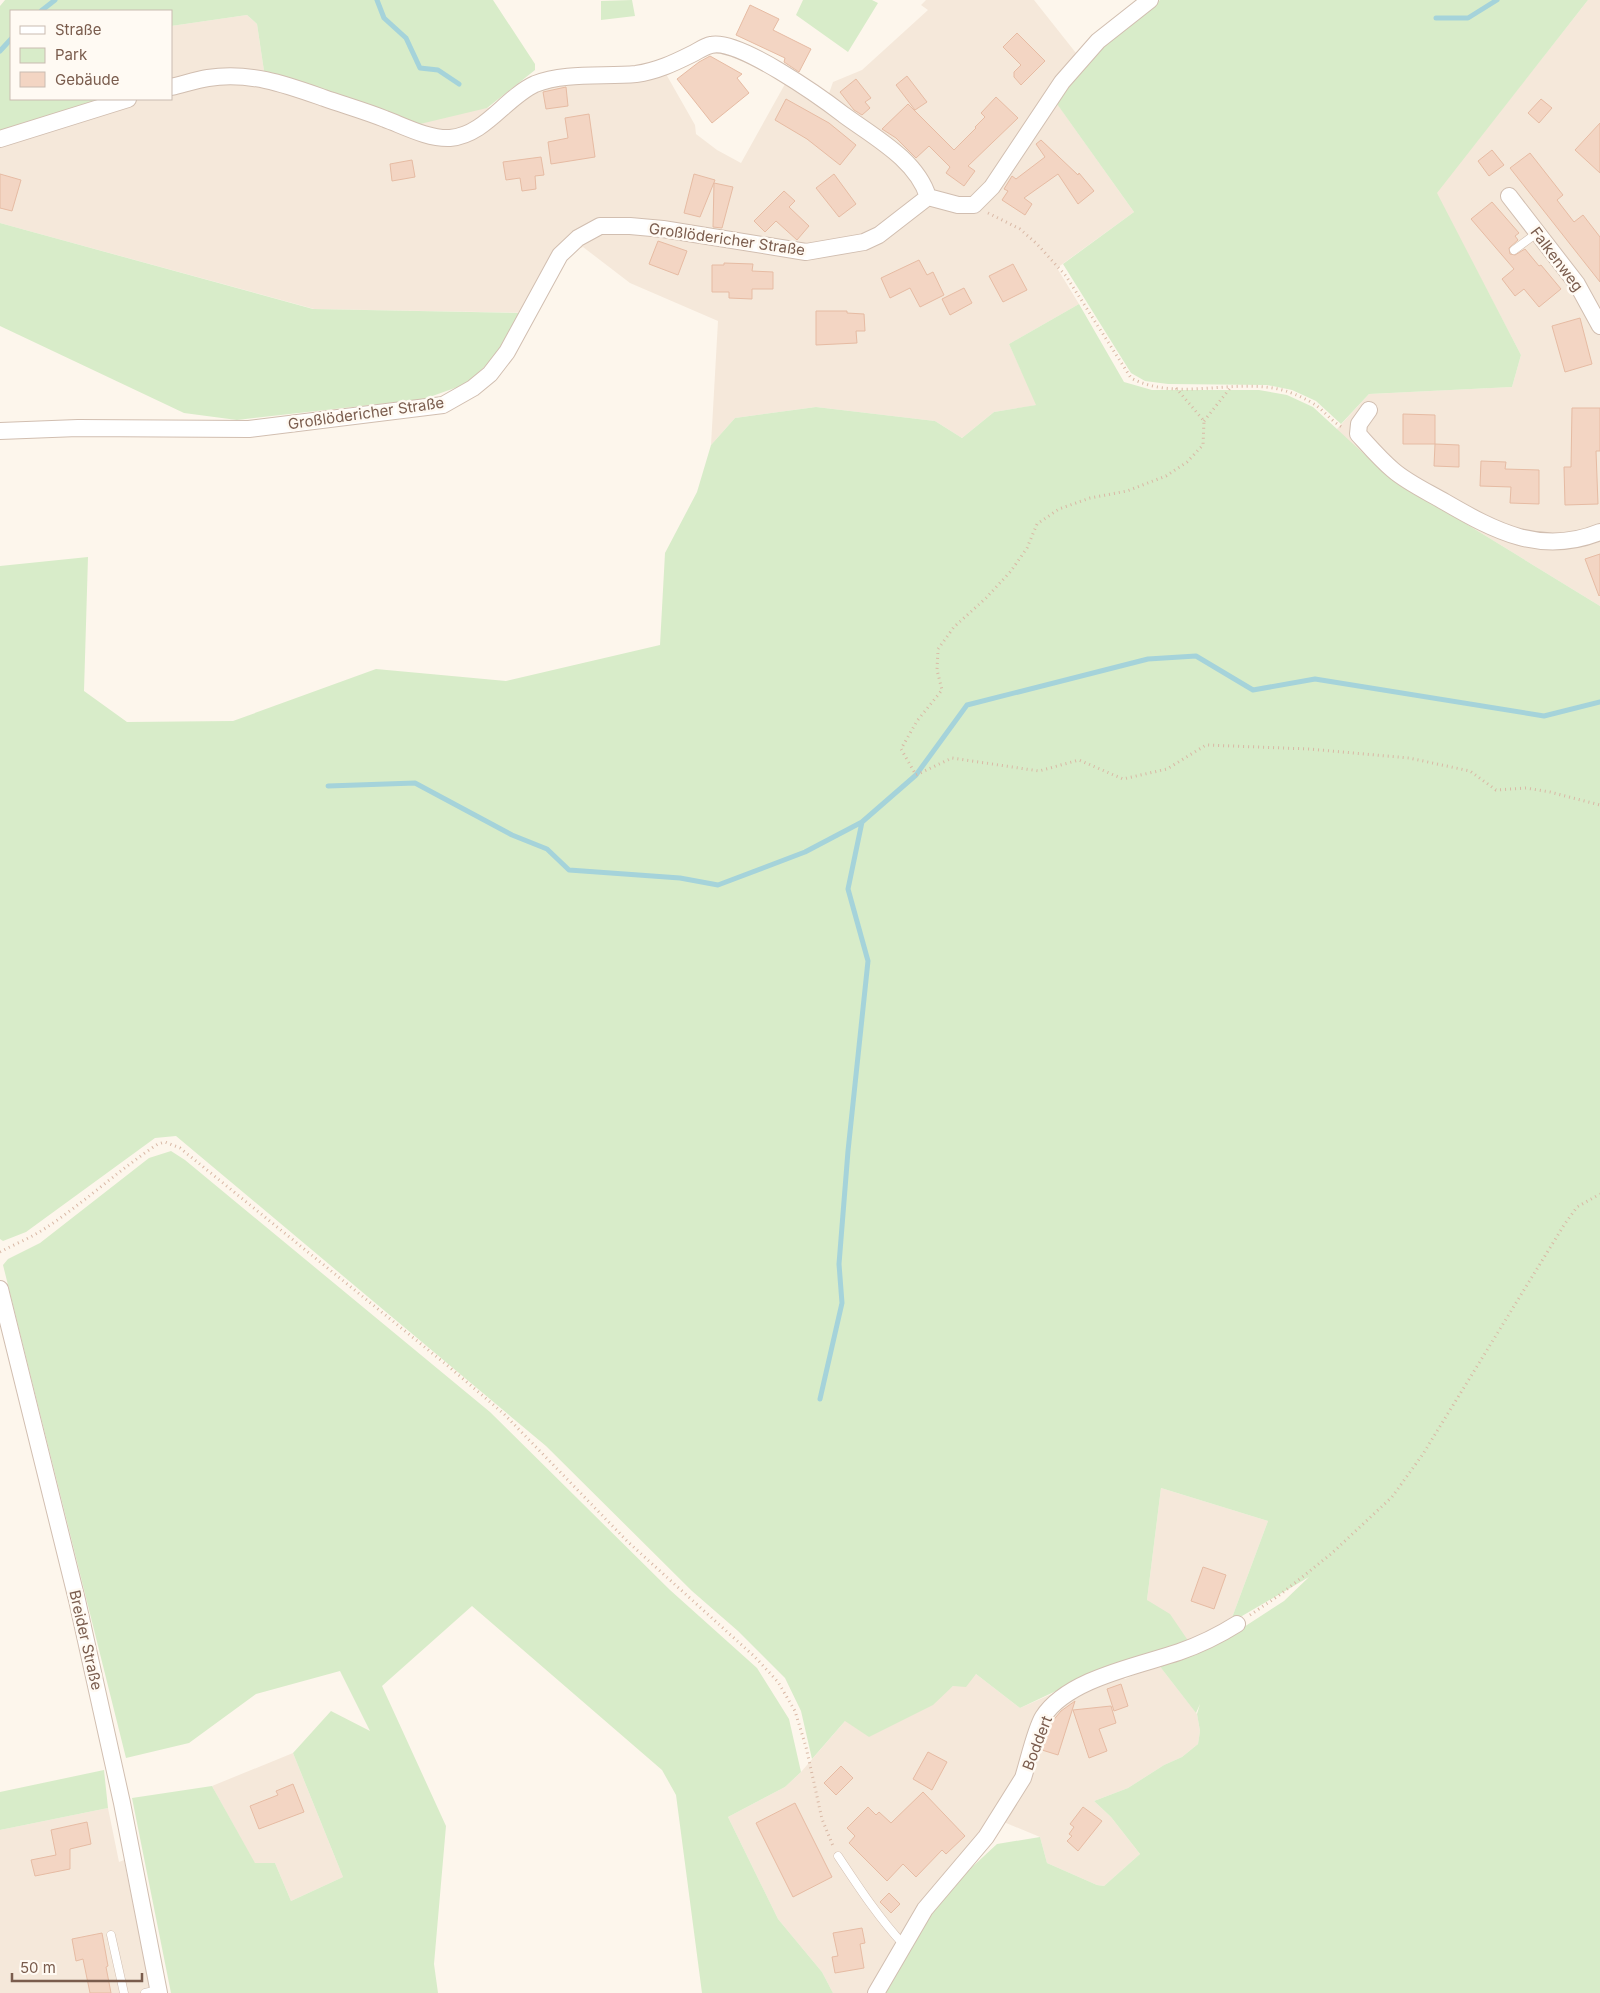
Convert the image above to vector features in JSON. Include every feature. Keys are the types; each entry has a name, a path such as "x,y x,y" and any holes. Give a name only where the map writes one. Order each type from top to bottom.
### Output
{"street":[{"path":"172,87 210,77 266,79 419,132 449,138 461,136 480,126 521,93 536,84 550,80 577,77 651,72 711,44 723,44 780,72 809,89 842,113 900,157 918,176 928,197 943,199 958,205 974,205 992,187 1074,67 1098,41 1150,0"},
{"path":"0,139 125,100"},
{"name":"Falkenweg","path":"1509,196 1577,284 1600,326"},
{"name":"Großlödericher Straße","path":"0,432 78,428 249,429 443,405 473,388 490,374 507,352 560,256 578,238 600,226 663,229 806,252 864,242 879,235 928,197"},
{"path":"1369,410 1359,424 1358,434 1394,471 1479,521 1506,534 1550,542 1570,541 1600,532"},
{"name":"Breider Straße","path":"0,1289 79,1610 122,1803 154,1992"},
{"name":"Boddert","path":"876,1993 925,1908 986,1837 1018,1787 1023,1778 1043,1718 1054,1704 1067,1693 1093,1681 1197,1645 1218,1636 1237,1624"}],"lane":[{"path":"1514,250 1537,233"},
{"path":"838,1856 868,1901 903,1944"},
{"path":"111,1936 124,1993"}],"path":[{"path":"974,205 1020,229 1037,244 1066,276 1130,378 1143,385 1176,388 1231,387 1285,391 1315,404 1340,426 1358,434"},
{"path":"1231,387 1204,421 1203,445 1187,462 1166,476 1127,491 1090,498 1059,509 1037,524 1027,548 1011,571 986,598 954,627 938,649 937,670 942,690 917,720 900,749 916,775 952,758 1039,771 1079,760 1123,779 1167,769 1206,745 1308,749 1409,758 1470,771 1496,790 1526,788 1600,805"},
{"path":"1176,388 1204,421"},
{"path":"0,1252 39,1232 71,1211 158,1144 165,1142 180,1148 441,1360 504,1414 628,1542 755,1657 778,1682 795,1711 806,1746 822,1819 838,1856"},
{"path":"1237,1624 1281,1594 1364,1524 1392,1496 1408,1476 1577,1206 1600,1194"}],"shaded area":[{"path":"926,0 1034,0 1076,53 1048,91 1134,212 1057,268 1079,304 1009,344 1037,405 994,412 962,438 935,421 816,407 735,418 711,445 718,321 630,283 583,247 560,256 533,313 314,309 0,223 0,133 102,100 172,100 172,26 247,15 257,24 264,71 487,108 542,88 565,83 666,74 695,125 696,134 717,150 741,163 785,84 824,108 833,82 862,70 928,10 921,5"},
{"path":"1588,0 1600,0 1600,606 1388,476 1336,430 1369,394 1512,387 1521,355 1436,193"},
{"path":"1161,1488 1268,1521 1230,1623 1186,1643 1147,1600"},
{"path":"1158,1664 1197,1714 1200,1731 1198,1744 1182,1757 1164,1765 1128,1788 1094,1801 1111,1817 1140,1854 1104,1886 1097,1885 1047,1863 1040,1837 994,1818 902,1931 870,1993 833,1993 822,1972 778,1919 728,1817 785,1787 801,1772 845,1721 943,1694 953,1686 976,1674 1020,1708 1054,1693 1064,1701 1122,1677 1125,1679"},
{"path":"293,1753 343,1877 291,1901 275,1863 255,1864 212,1786"},
{"path":"108,1808 119,1862 124,1860 151,1993 0,1993 0,1830"}],"green space":[{"path":"5,0 493,0 535,64 535,70 487,108 420,124 264,71 257,24 247,15 172,26 172,10 10,10 10,100 102,100 0,133 0,6"},
{"path":"632,0 635,16 601,20 601,1"},
{"path":"803,0 872,0 878,3 848,52 796,15"},
{"path":"1160,0 1588,0 1437,193 1521,355 1512,387 1369,394 1341,424 1316,401 1292,390 1267,385 1168,384 1145,381 1131,373 1063,264 1134,212 1057,104 1073,79 1104,45"},
{"path":"0,223 313,309 519,313 495,357 466,384 424,399 237,420 184,413 0,326"},
{"path":"1079,304 1124,382 1152,390 1259,390 1287,395 1313,407 1388,476 1600,606 1600,1993 885,1993 944,1893 997,1844 1040,1837 1047,1863 1097,1885 1104,1886 1140,1854 1111,1817 1094,1801 1128,1788 1164,1765 1182,1757 1198,1744 1200,1731 1197,1714 1200,1704 1196,1713 1158,1664 1224,1640 1284,1601 1309,1577 1230,1623 1268,1521 1161,1488 1147,1600 1170,1614 1189,1642 1092,1674 1020,1708 976,1674 966,1687 953,1686 933,1705 869,1737 845,1721 812,1759 801,1711 785,1678 738,1631 692,1591 546,1446 176,1136 155,1138 26,1232 3,1241 0,1239 0,566 88,557 84,691 127,722 233,721 376,669 506,681 660,645 665,553 697,492 711,445 735,418 816,407 935,421 962,438 994,412 1036,405 1009,344"},
{"path":"171,1151 185,1160 490,1412 670,1590 757,1668 789,1719 801,1772 785,1787 728,1817 778,1919 822,1972 833,1993 702,1993 676,1795 662,1770 472,1606 382,1686 446,1826 434,1964 438,1993 171,1993 132,1798 212,1786 255,1863 275,1863 291,1901 343,1877 293,1753 331,1711 370,1731 340,1671 256,1694 189,1743 126,1758 3,1265 8,1259 40,1243 149,1158"},
{"path":"104,1770 108,1808 0,1830 0,1792"}],"building":[{"path":"750,5 779,19 773,30 811,49 799,72 784,62 785,58 736,35"},
{"path":"1017,33 1045,61 1021,85 1014,77 1014,72 1021,65 1003,47"},
{"path":"710,56 742,74 737,78 749,93 712,123 677,79"},
{"path":"907,76 927,102 915,110 896,85"},
{"path":"856,79 871,98 865,102 870,108 862,115 854,110 840,92"},
{"path":"566,87 568,106 546,109 543,92"},
{"path":"996,97 1018,118 968,166 975,171 964,186 946,173 950,167 929,146 916,158 896,138 882,129 908,104 954,150 985,117 981,113"},
{"path":"786,99 829,123 856,145 840,165 807,139 775,120"},
{"path":"1541,99 1552,108 1539,123 1528,113"},
{"path":"589,114 595,157 551,164 548,142 568,138 565,118"},
{"path":"1600,123 1600,173 1575,150"},
{"path":"1041,140 1078,175 1079,173 1094,191 1078,204 1058,174 1024,198 1032,204 1025,215 1002,200 1008,191 1004,189 1012,176 1016,179 1045,157 1036,144"},
{"path":"1492,150 1504,165 1489,176 1478,161"},
{"path":"1530,153 1563,195 1557,200 1574,222 1583,215 1600,237 1600,282 1510,168"},
{"path":"541,157 544,175 535,176 536,189 522,191 520,178 506,180 503,162"},
{"path":"412,160 415,177 392,181 390,164"},
{"path":"0,174 21,180 12,211 0,208"},
{"path":"694,174 715,180 700,217 684,213"},
{"path":"834,174 856,204 839,217 816,188"},
{"path":"714,183 733,187 722,228 713,227"},
{"path":"784,191 795,201 789,207 809,226 797,240 776,221 765,232 754,221"},
{"path":"1492,202 1519,233 1515,236 1518,240 1509,248 1510,254 1515,255 1525,249 1561,289 1539,307 1524,289 1515,296 1502,279 1514,269 1471,219"},
{"path":"658,241 687,251 678,275 649,264"},
{"path":"919,260 927,275 933,272 944,295 920,307 910,288 890,298 881,278"},
{"path":"724,263 753,264 752,271 773,272 773,289 752,289 752,299 729,298 729,292 712,292 712,265 724,265"},
{"path":"1013,264 1027,290 1003,302 989,276"},
{"path":"964,288 972,303 950,315 942,299"},
{"path":"816,311 847,311 847,313 864,314 865,331 856,331 857,343 816,345"},
{"path":"1580,318 1592,364 1565,372 1552,326"},
{"path":"1572,408 1600,408 1600,451 1596,451 1598,504 1565,505 1564,467 1571,467"},
{"path":"1403,414 1435,415 1435,444 1403,444"},
{"path":"1435,444 1459,445 1459,467 1434,466"},
{"path":"1481,461 1506,462 1505,469 1539,470 1539,504 1510,503 1511,487 1480,486"},
{"path":"1600,554 1600,595 1599,596 1585,559"},
{"path":"1203,1567 1226,1575 1214,1609 1191,1601"},
{"path":"1121,1684 1128,1706 1114,1711 1107,1689"},
{"path":"1075,1701 1058,1755 1042,1750 1051,1723 1061,1711"},
{"path":"1111,1706 1116,1723 1099,1729 1107,1751 1089,1758 1073,1710"},
{"path":"928,1752 947,1762 932,1790 913,1779"},
{"path":"841,1766 853,1778 836,1795 824,1783"},
{"path":"293,1784 304,1812 259,1829 250,1806 278,1795 276,1791"},
{"path":"923,1792 965,1836 946,1854 942,1850 916,1877 903,1864 887,1881 849,1843 855,1836 847,1828 868,1807 876,1815 879,1812 891,1823"},
{"path":"795,1803 832,1877 793,1897 756,1823"},
{"path":"1083,1807 1102,1821 1078,1851 1067,1841 1072,1836 1069,1834 1074,1827 1070,1824"},
{"path":"87,1822 91,1844 70,1849 70,1869 35,1876 31,1860 56,1855 51,1830"},
{"path":"889,1893 900,1904 891,1913 880,1902"},
{"path":"862,1928 865,1943 860,1944 864,1968 835,1973 832,1957 838,1956 833,1933"},
{"path":"102,1933 111,1993 90,1993 83,1959 76,1961 72,1939"}],"waterway":[{"path":"42,10 55,0"},
{"path":"377,0 384,18 406,38 420,68 438,70 459,84"},
{"path":"1436,18 1468,18 1497,0"},
{"path":"0,51 10,40"},
{"path":"820,1399 842,1303 839,1264 848,1151 868,961 848,889 862,822 916,775 967,705 1148,659 1196,656 1253,690 1315,679 1544,716 1600,702"},
{"path":"328,786 415,783 512,835 547,849 569,870 680,878 718,885 805,852 862,822"}]}
